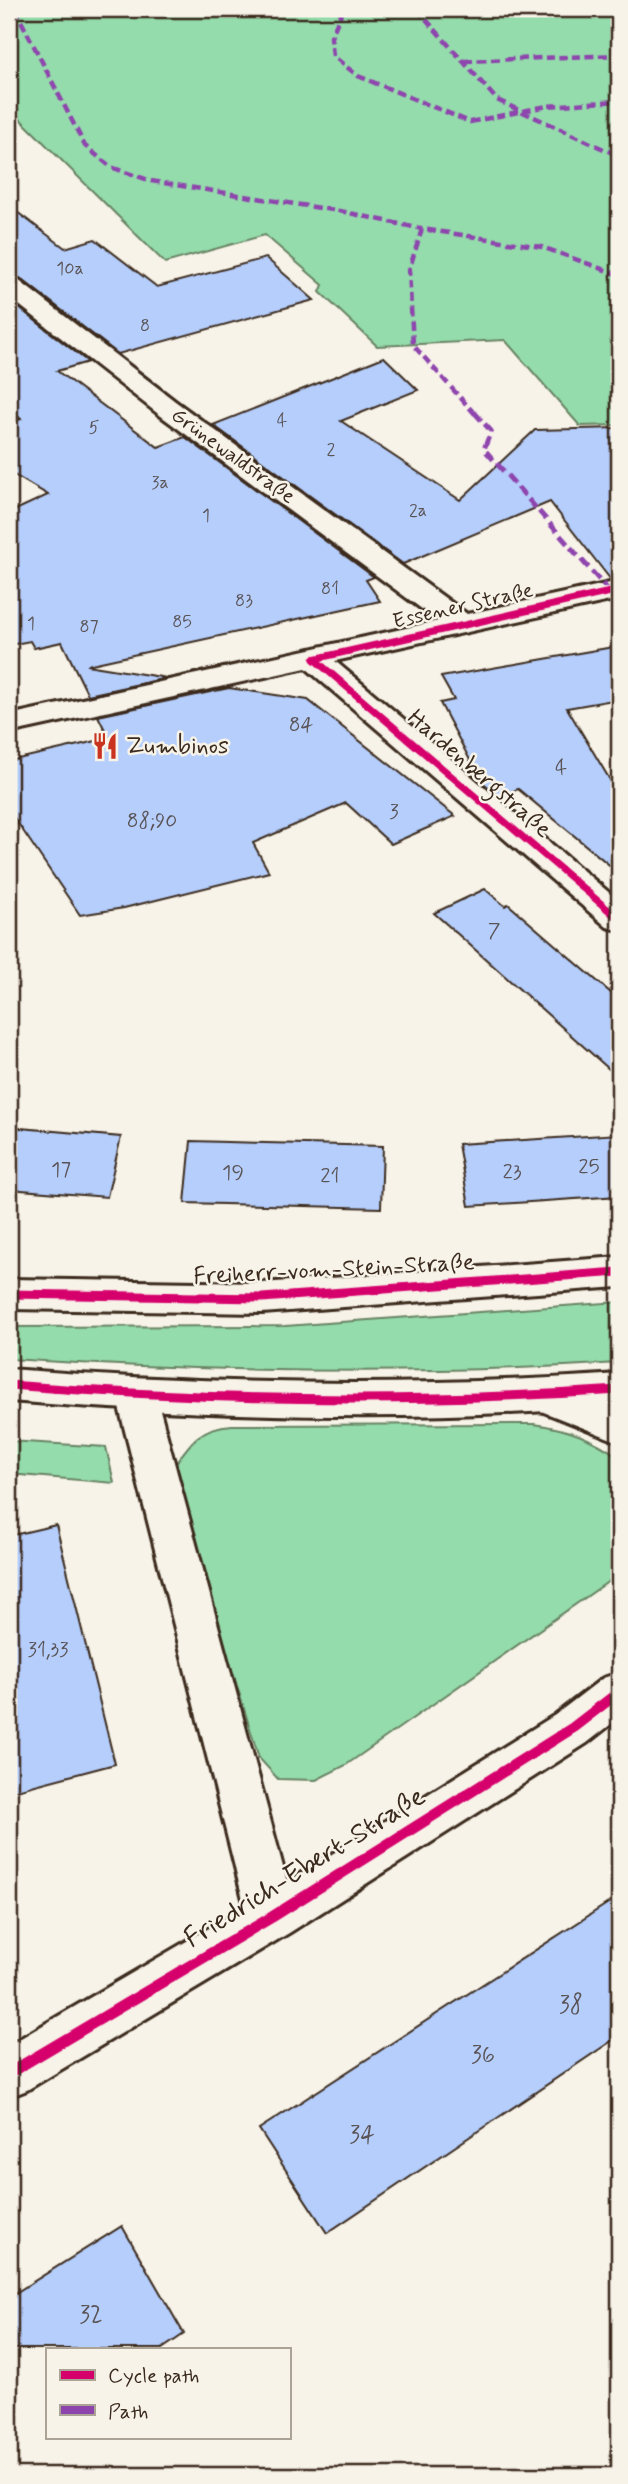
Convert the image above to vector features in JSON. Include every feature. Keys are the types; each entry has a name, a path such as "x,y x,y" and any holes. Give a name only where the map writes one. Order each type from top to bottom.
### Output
{"street":[{"name":"Grünewaldstraße","path":"9,285 166,407 460,623"},
{"name":"Essener Straße","path":"9,724 619,590"},
{"name":"Hardenbergstraße","path":"314,659 619,919"},
{"name":"Freiherr-vom-Stein-Straße","path":"9,1294 262,1298 619,1272"},
{"path":"9,1385 136,1395 341,1400 545,1396 619,1390"},
{"name":"Friedrich-Ebert-Straße","path":"136,1395 272,1917"},
{"path":"545,1396 619,1426"},
{"name":"Friedrich-Ebert-Straße","path":"9,2073 272,1917 572,1729 619,1692"}],"green space":[{"path":"9,9 619,9 619,425 580,426 505,340 377,346 320,292 323,285 265,235 165,263 9,108"},
{"path":"619,1302 619,1363 466,1370 314,1371 9,1359 9,1327 285,1326"},
{"path":"534,1424 579,1435 619,1457 619,1574 346,1765 316,1780 278,1779 259,1758 178,1492 174,1466 180,1457 198,1437 221,1426"},
{"path":"9,1441 106,1447 114,1483 9,1474"}],"building":[{"path":"9,206 65,248 95,239 157,287 266,258 314,300 118,354 20,278 9,276"},
{"path":"9,300 88,362 57,371 158,447 185,437 374,577 366,580 380,601 87,665 167,678 88,695 62,642 34,648 30,641 9,645 9,513 48,495 9,472 9,424 21,419 9,409"},
{"path":"384,357 418,390 341,421 460,500 535,430 619,428 619,579 611,580 550,502 403,564 213,425"},
{"path":"619,646 619,699 567,708 619,795 619,873 518,789 500,797 481,781 440,703 454,700 441,677"},
{"path":"229,688 308,700 455,816 391,844 346,803 253,843 269,872 124,908 80,915 9,810 9,761 109,738 98,716"},
{"path":"485,889 505,906 508,904 619,1000 619,1078 434,913"},
{"path":"9,1127 121,1137 107,1197 9,1189"},
{"path":"619,1134 619,1196 469,1206 458,1144"},
{"path":"191,1141 383,1146 381,1208 185,1203"},
{"path":"56,1525 115,1764 9,1792 9,1536"},
{"path":"619,1896 619,2036 327,2233 259,2129"},
{"path":"122,2226 184,2334 163,2348 9,2349 9,2297"}],"marked path":[{"path":"15,9 85,146 111,167 151,181 345,212 422,229"},
{"path":"170,9 241,9"},
{"path":"343,9 331,37 333,56 358,76 470,122 547,106 619,101"},
{"path":"417,9 497,100 619,156"},
{"path":"464,61 619,55"},
{"path":"609,591 484,449 491,431 413,345 409,270 422,229 542,247 619,275"}],"cycle path":[{"path":"314,659 619,590"},
{"path":"314,659 619,919"},
{"path":"9,1294 262,1298 619,1272"},
{"path":"9,1385 238,1399 314,1400 467,1399 619,1390"},
{"path":"9,2073 272,1917 571,1729 619,1692"}],"place":[{"name":"Zumbinos","path":"105,746"}]}
